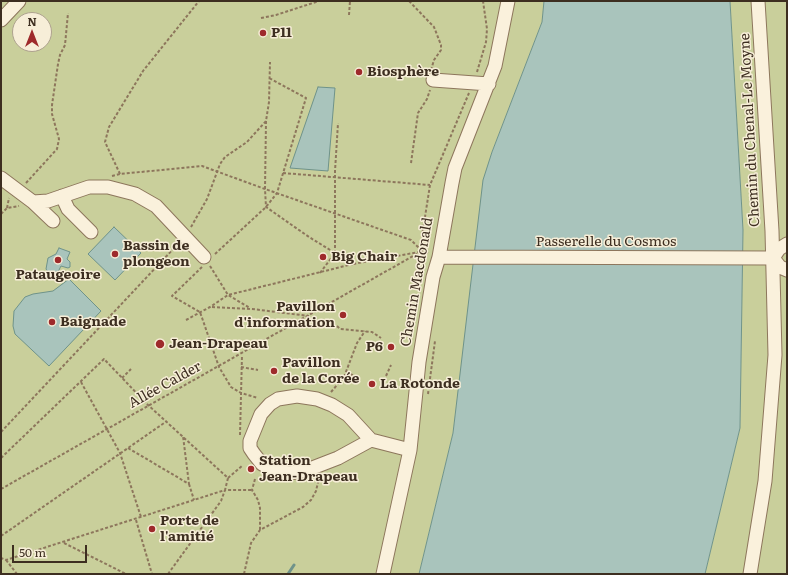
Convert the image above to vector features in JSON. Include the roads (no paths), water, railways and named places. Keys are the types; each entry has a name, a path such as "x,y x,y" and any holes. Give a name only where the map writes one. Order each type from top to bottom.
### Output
{"street":[{"path":"1,20 19,1"},
{"name":"Chemin Macdonald","path":"383,574 410,450 419,362 433,277 439,256 455,168 489,84 499,50 508,1"},
{"name":"Chemin du Chenal-Le Moyne","path":"750,574 765,481 781,355 767,258 758,1"},
{"path":"431,80 489,84"},
{"path":"1,178 33,202 53,221"},
{"path":"33,202 48,201 89,187 97,186 121,190 145,198 156,206 185,235 205,259"},
{"path":"62,196 68,210 91,232"},
{"path":"787,244 779,248 767,258 787,270"},
{"name":"Passerelle du Cosmos","path":"439,256 767,258"},
{"path":"371,440 338,458 319,466 290,473 280,472 262,464 250,448 252,433 261,414 270,404 278,399 297,396 317,399 332,405 348,415 371,440 410,450"}],"water":[{"path":"544,1 730,1 743,230 740,428 705,574 419,574 453,433 483,180 492,152 542,22"},
{"path":"318,87 335,88 328,171 290,168"},
{"name":"Bassin de plongeon","path":"114,227 141,253 115,280 88,254"},
{"name":"Pataugeoire","path":"59,248 70,252 67,259 70,262 70,267 68,268 61,266 58,272 48,272 46,269 48,258 56,254"},
{"name":"Baignade","path":"69,279 101,311 49,366 15,334 13,326 14,311 25,297 33,294 53,291"}],"waterway":[{"path":"288,574 294,565"}],"place":[{"name":"P11","path":"263,33"},
{"name":"Biosphère","path":"359,72"},
{"name":"Bassin de plongeon","path":"115,254"},
{"name":"Big Chair","path":"323,257"},
{"name":"Pataugeoire","path":"58,260"},
{"name":"Pavillon d'information","path":"343,315"},
{"name":"Baignade","path":"52,322"},
{"name":"Jean-Drapeau","path":"160,344"},
{"name":"P6","path":"391,347"},
{"name":"Pavillon de la Corée","path":"274,371"},
{"name":"La Rotonde","path":"372,384"},
{"name":"Station Jean-Drapeau","path":"251,469"},
{"name":"Porte de l'amitié","path":"152,529"}]}
